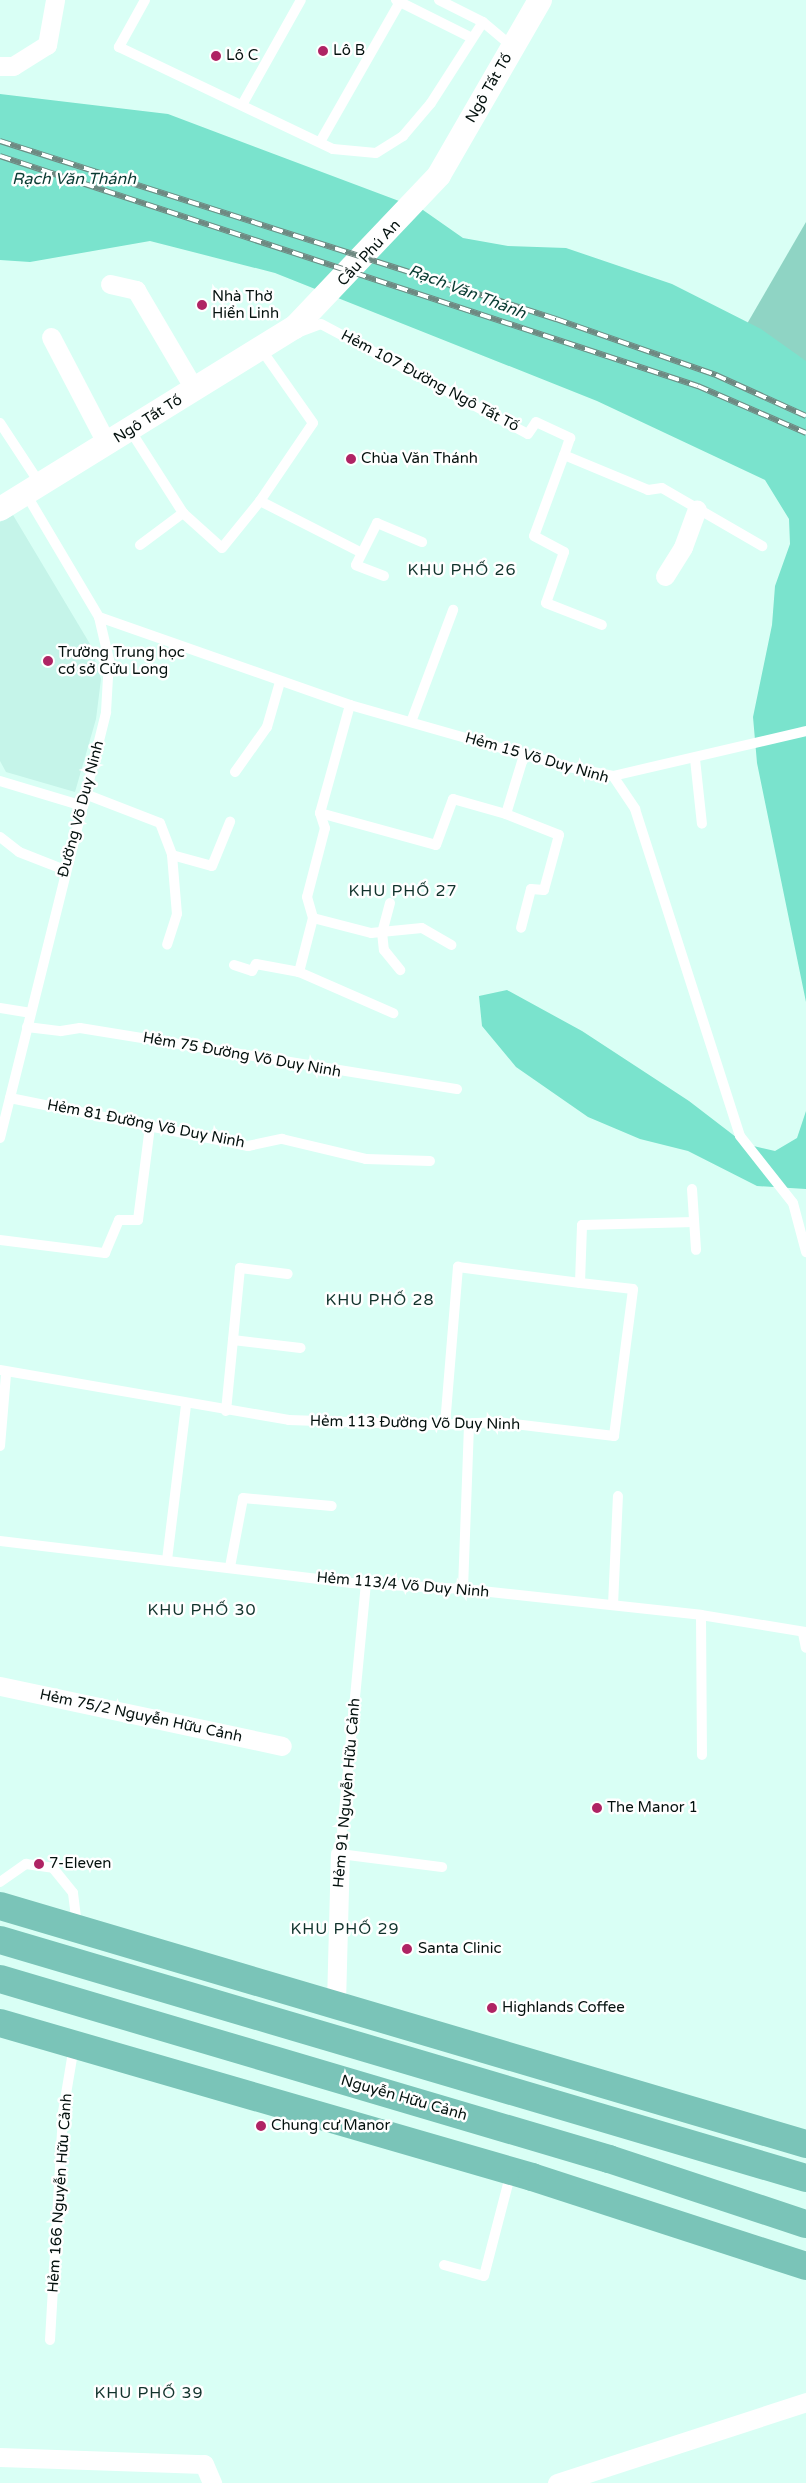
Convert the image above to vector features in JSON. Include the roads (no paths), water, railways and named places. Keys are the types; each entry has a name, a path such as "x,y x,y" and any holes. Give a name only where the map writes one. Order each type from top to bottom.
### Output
{"main road":[{"path":"0,1906 336,2003 806,2144"},
{"path":"0,1940 806,2178"},
{"name":"Nguyễn Hữu Cảnh","path":"0,1979 684,2181 806,2224"},
{"path":"304,2110 336,2003"},
{"path":"0,2023 74,2046 304,2110 511,2171 806,2266"}],"street":[{"path":"0,66 13,66 47,45 54,0"},
{"name":"Ngô Tất Tố","path":"439,175 540,0"},
{"name":"Cầu Phú An","path":"296,327 439,175"},
{"path":"110,284 136,290 194,390"},
{"name":"Ngô Tất Tố","path":"0,509 296,327"},
{"path":"51,337 107,444"},
{"path":"665,576 683,547 697,509"},
{"name":"Hẻm 75/2 Nguyễn Hữu Cảnh","path":"0,1686 282,1746"},
{"name":"Hẻm 91 Nguyễn Hữu Cảnh","path":"336,2003 340,1854"},
{"path":"567,2481 806,2402"},
{"path":"0,2457 204,2464 212,2483"}],"lane":[{"path":"145,0 119,47 333,148 376,153 403,136 431,103 483,22"},
{"path":"242,105 301,0"},
{"path":"439,0 483,22 513,47"},
{"path":"320,142 398,1 472,38"},
{"name":"Hẻm 107 Đường Ngô Tất Tố","path":"261,349 270,349 321,324 528,434 536,422 570,438 564,455"},
{"path":"130,430 183,513 222,548 260,502 313,423 261,349"},
{"name":"Đường Võ Duy Ninh","path":"0,423 99,617 109,660 106,712 65,870 0,1138"},
{"path":"602,625 546,603 564,552 534,536 564,455 648,490 662,488 762,546"},
{"path":"260,502 360,552"},
{"path":"140,545 183,513"},
{"path":"384,576 356,565 360,552 377,523 422,542"},
{"path":"411,722 453,610"},
{"name":"Hẻm 15 Võ Duy Ninh","path":"99,617 350,705 524,755 613,776 634,809 740,1136 793,1203 806,1252"},
{"path":"235,772 267,726 280,682"},
{"path":"299,972 314,918 307,896 325,828 320,813 350,705"},
{"path":"613,776 746,748 806,731"},
{"path":"506,814 524,755"},
{"path":"695,759 702,824"},
{"path":"0,781 83,806"},
{"path":"85,794 160,823 172,855 177,914 167,944"},
{"path":"320,813 436,845 453,799 506,814 558,835 544,890 531,890 521,928"},
{"path":"172,855 212,866 230,822"},
{"path":"0,837 19,852 65,870"},
{"path":"390,903 382,932 384,950 400,970"},
{"path":"314,918 382,932 422,928 451,945"},
{"path":"234,964 252,971 256,964 299,972 393,1013"},
{"path":"0,1008 30,1013"},
{"name":"Hẻm 75 Đường Võ Duy Ninh","path":"26,1027 60,1031 80,1028 457,1089"},
{"name":"Hẻm 81 Đường Võ Duy Ninh","path":"10,1098 248,1146 282,1139 366,1159 430,1161"},
{"path":"0,1240 105,1253 119,1220 138,1220 150,1126"},
{"path":"692,1189 696,1250"},
{"path":"445,1425 458,1267 580,1283 582,1225 694,1222"},
{"path":"226,1410 240,1268 288,1274"},
{"name":"Hẻm 113 Đường Võ Duy Ninh","path":"3,1372 186,1405 289,1420 445,1425 498,1422 614,1436 632,1289 580,1283"},
{"path":"233,1340 301,1348"},
{"path":"0,1446 3,1372"},
{"path":"167,1560 186,1405"},
{"path":"463,1589 469,1424"},
{"path":"613,1605 618,1496"},
{"path":"230,1568 243,1498 332,1506"},
{"name":"Hẻm 113/4 Võ Duy Ninh","path":"0,1541 366,1584 463,1589 613,1605 701,1615 804,1632"},
{"name":"Hẻm 91 Nguyễn Hữu Cảnh","path":"340,1854 366,1584"},
{"path":"701,1615 702,1755"},
{"path":"804,1632 806,1648"},
{"path":"340,1854 442,1867"},
{"path":"0,1882 26,1864 53,1868 70,1888 77,1928"},
{"name":"Hẻm 166 Nguyễn Hữu Cảnh","path":"50,2340 63,2112 74,2046"},
{"path":"444,2265 484,2276 511,2171"}],"water":[{"name":"Rạch Văn Thánh","path":"0,94 168,114 423,210 463,238 508,246 566,248 672,284 761,329 806,361 806,1002 757,763 753,717 772,625 775,586 790,544 789,519 765,480 597,401 275,273 150,241 30,262 0,260"},
{"path":"507,990 582,1031 689,1101 745,1144 775,1151 797,1138 806,1111 806,1189 757,1186 688,1151 640,1139 588,1117 516,1067 482,1026 479,996"}],"railway":[{"path":"0,141 556,319 716,375 806,416"},
{"path":"0,156 698,386 806,433"}],"place":[{"name":"Lô B","path":"323,51"},
{"name":"Lô C","path":"216,56"},
{"name":"Nhà Thờ Hiển Linh","path":"202,305"},
{"name":"Chùa Văn Thánh","path":"351,459"},
{"name":"Trường Trung học cơ sở Cửu Long","path":"48,661"},
{"name":"The Manor 1","path":"597,1808"},
{"name":"7-Eleven","path":"39,1864"},
{"name":"Santa Clinic","path":"407,1949"},
{"name":"Highlands Coffee","path":"492,2008"},
{"name":"Chung cư Manor","path":"261,2126"}],"district":[{"name":"KHU PHỐ 26","path":"462,570"},
{"name":"KHU PHỐ 27","path":"403,891"},
{"name":"KHU PHỐ 28","path":"380,1300"},
{"name":"KHU PHỐ 30","path":"202,1610"},
{"name":"KHU PHỐ 29","path":"345,1929"},
{"name":"KHU PHỐ 39","path":"149,2393"}]}
